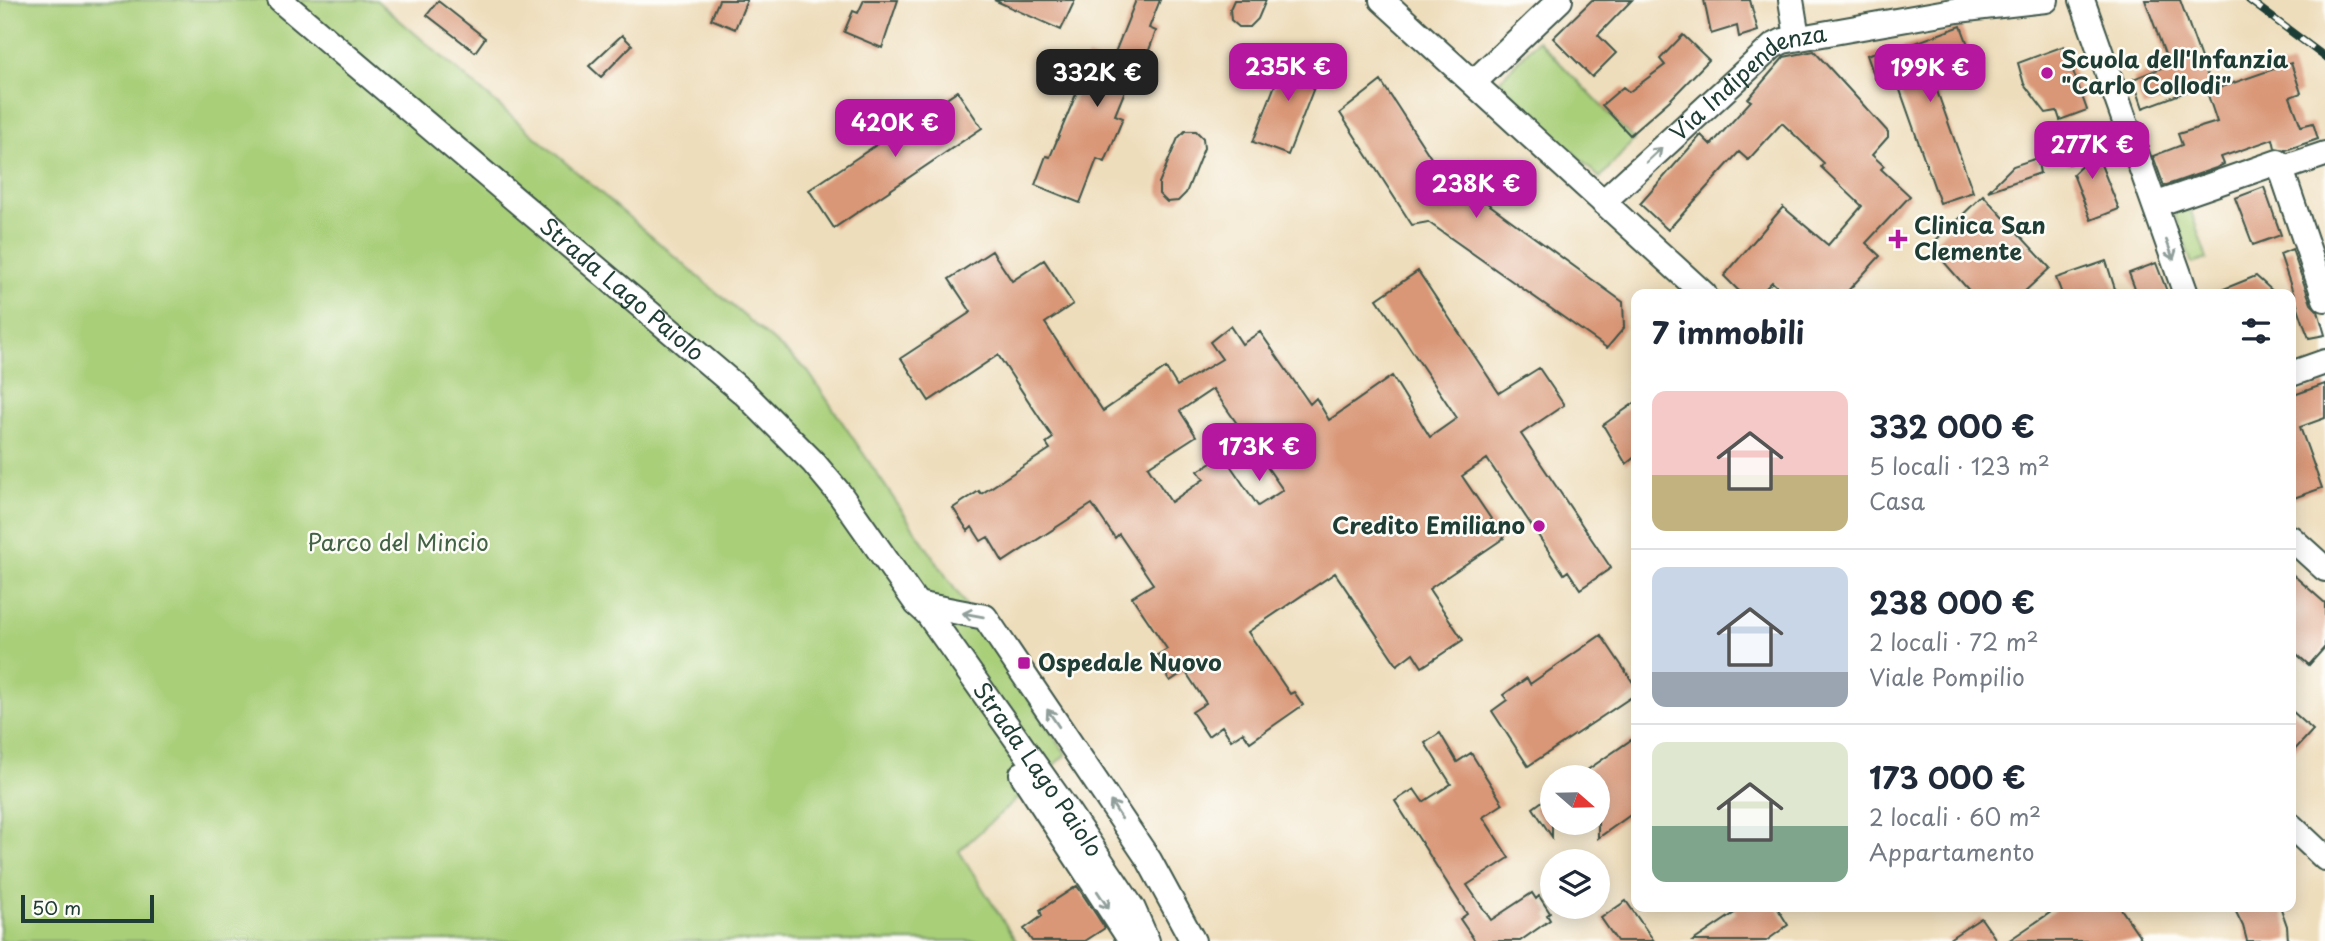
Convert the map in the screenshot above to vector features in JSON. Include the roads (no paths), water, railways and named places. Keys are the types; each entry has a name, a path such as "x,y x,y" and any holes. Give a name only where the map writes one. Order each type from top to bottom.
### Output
{"street":[{"path":"1382,0 1699,289"},
{"path":"1474,82 1560,0"},
{"path":"1791,0 1797,37"},
{"name":"Via Indipendenza","path":"1603,202 1773,46 1797,37 1958,10 2046,0"},
{"path":"2082,0 2184,289"},
{"name":"Strada Lago Paiolo","path":"286,3 745,394 827,478 935,625 1107,870 1133,909 1147,941"},
{"path":"2279,165 2325,145"},
{"path":"2160,203 2279,165 2325,154"},
{"path":"2279,165 2325,299"},
{"path":"2296,372 2325,362"},
{"path":"2296,543 2325,569"},
{"path":"917,604 985,617 1140,847 1193,941"},
{"name":"Strada Lago Paiolo","path":"917,604 922,619 1131,941"},
{"path":"2296,831 2325,858"},
{"path":"1107,870 1140,847"}],"railway":[{"path":"2249,0 2325,57"}],"place":[{"name":"Scuola dell'Infanzia \"Carlo Collodi\"","path":"2047,73"},
{"name":"Clinica San Clemente","path":"1898,239"},
{"name":"Credito Emiliano","path":"1539,526"},
{"name":"Ospedale Nuovo","path":"1024,663"}],"park label":[{"name":"Parco del Mincio","path":"398,543"}]}
